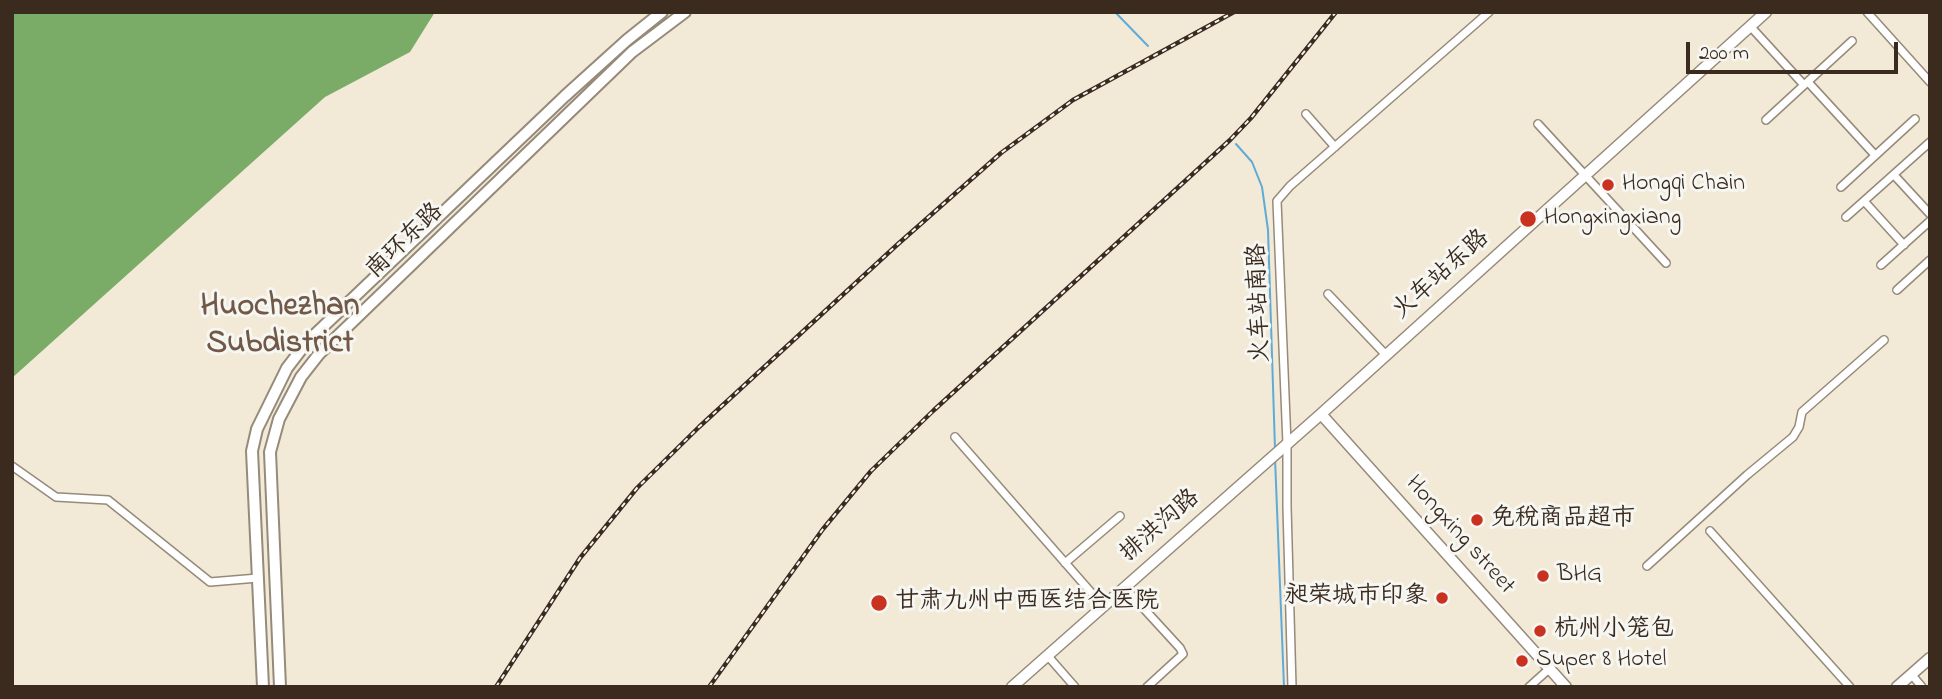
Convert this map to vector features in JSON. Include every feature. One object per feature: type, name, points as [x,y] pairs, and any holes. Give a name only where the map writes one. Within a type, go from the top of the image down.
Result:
[{"type":"highway","name":"南环东路","points":[[263,687],[253,450],[260,421],[287,368],[307,342],[565,96],[662,12]]},
{"type":"highway","name":"南环东路","points":[[280,687],[270,452],[279,419],[301,377],[319,354],[632,52],[685,12]]},
{"type":"main road","name":"火车站东路","points":[[1270,458],[1766,12]]},
{"type":"main road","name":"Hongxing street","points":[[1321,414],[1566,687]]},
{"type":"main road","name":"排洪沟路","points":[[1012,687],[1270,458]]},
{"type":"main road","points":[[1897,687],[1930,658]]},
{"type":"street","name":"火车站南路","points":[[1292,687],[1276,208],[1281,195],[1489,12]]},
{"type":"street","points":[[1867,12],[1930,82]]},
{"type":"street","points":[[1750,26],[1875,155]]},
{"type":"street","points":[[1766,120],[1852,41]]},
{"type":"street","points":[[1306,114],[1335,147]]},
{"type":"street","points":[[1841,187],[1915,118]]},
{"type":"street","points":[[1538,124],[1667,263]]},
{"type":"street","points":[[1846,218],[1930,142]]},
{"type":"street","points":[[1922,149],[1930,157]]},
{"type":"street","points":[[1894,174],[1930,215]]},
{"type":"street","points":[[1864,201],[1903,245]]},
{"type":"street","points":[[1881,265],[1930,221]]},
{"type":"street","points":[[1897,290],[1930,260]]},
{"type":"street","points":[[1328,294],[1387,355]]},
{"type":"street","points":[[1647,566],[1746,475],[1793,437],[1799,427],[1802,412],[1884,340]]},
{"type":"street","points":[[955,437],[1103,606]]},
{"type":"street","points":[[12,466],[56,497],[108,500],[210,582],[258,578]]},
{"type":"street","points":[[1065,563],[1120,516]]},
{"type":"street","points":[[1710,531],[1850,687]]},
{"type":"street","points":[[1125,587],[1180,648],[1182,654],[1147,687]]},
{"type":"street","points":[[1048,655],[1075,687]]},
{"type":"street","points":[[1529,687],[1549,668]]},
{"type":"street","points":[[1911,674],[1922,687]]},
{"type":"green space","points":[[12,12],[435,12],[410,52],[325,97],[12,378]]},
{"type":"waterway","points":[[1115,12],[1148,46]]},
{"type":"waterway","points":[[1236,144],[1252,162],[1262,187],[1268,230],[1275,449]]},
{"type":"waterway","points":[[1275,458],[1284,687]]},
{"type":"railway","points":[[496,687],[580,558],[637,488],[699,427],[898,244],[1001,153],[1073,100],[1234,12]]},
{"type":"railway","points":[[709,687],[823,529],[871,471],[934,410],[1230,140],[1251,118],[1336,12]]},
{"type":"place","name":"Hongqi Chain","points":[[1608,185]]},
{"type":"place","name":"Hongxingxiang","points":[[1528,219]]},
{"type":"place","name":"免税商品超市","points":[[1477,520]]},
{"type":"place","name":"BHG","points":[[1543,576]]},
{"type":"place","name":"昶荣城市印象","points":[[1442,598]]},
{"type":"place","name":"甘肃九州中西医结合医院","points":[[879,603]]},
{"type":"place","name":"杭州小笼包","points":[[1540,631]]},
{"type":"place","name":"Super 8 Hotel","points":[[1522,661]]},
{"type":"district","name":"Huochezhan Subdistrict","points":[[280,328]]}]
